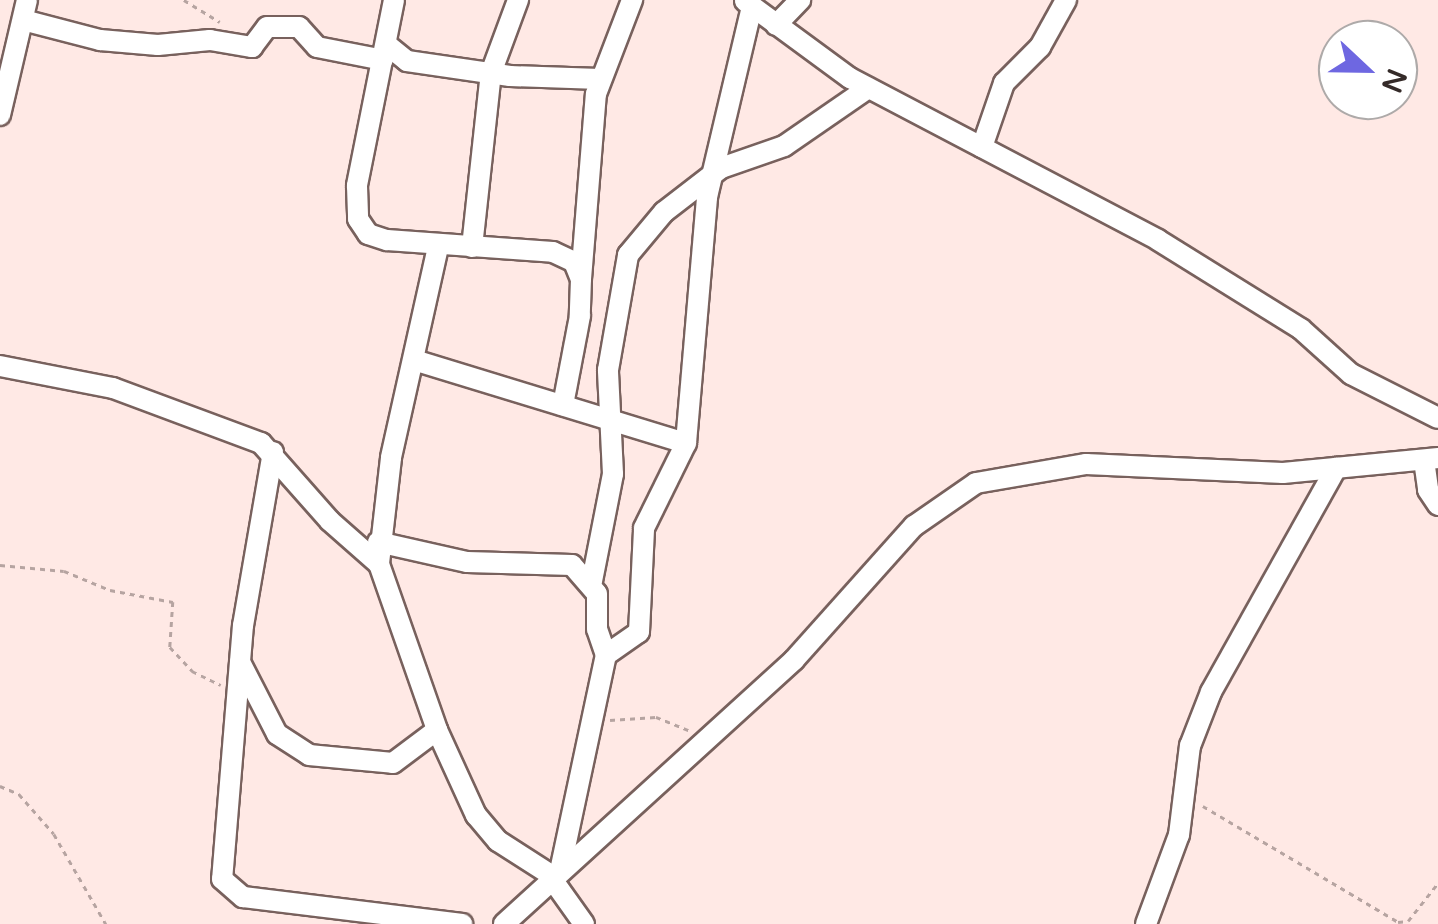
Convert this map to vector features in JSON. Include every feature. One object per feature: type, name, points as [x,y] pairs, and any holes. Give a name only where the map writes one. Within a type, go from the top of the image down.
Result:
[{"type":"street","points":[[394,0],[357,186],[358,219],[376,237],[438,247],[472,246],[566,256],[582,279]]},
{"type":"street","points":[[472,246],[491,73],[518,0]]},
{"type":"street","points":[[563,405],[582,279],[600,78],[632,0]]},
{"type":"street","points":[[776,25],[800,0]]},
{"type":"street","points":[[982,147],[1004,83],[1040,47],[1066,0]]},
{"type":"street","points":[[606,655],[639,632],[644,528],[686,443],[707,197],[716,172],[748,3],[868,88],[1158,240],[1302,329],[1351,374],[1438,418]]},
{"type":"street","points":[[0,115],[4,82],[25,10],[100,40],[158,44],[210,40],[252,47],[267,27],[299,27],[317,47],[384,52],[400,59],[491,73],[600,78]]},
{"type":"street","points":[[556,875],[594,722],[606,655],[592,581],[613,474],[608,370],[628,255],[664,212],[716,172],[784,146],[868,88]]},
{"type":"street","points":[[438,247],[378,542],[380,564],[437,730],[484,826],[556,875],[584,924]]},
{"type":"street","points":[[414,360],[686,443]]},
{"type":"street","points":[[0,366],[113,388],[274,452],[330,521],[380,564]]},
{"type":"street","points":[[274,452],[239,660],[218,864],[229,889],[260,899],[462,924]]},
{"type":"street","points":[[504,924],[704,737],[794,660],[914,526],[976,483],[1086,464],[1282,473],[1431,459],[1428,490],[1438,505]]},
{"type":"street","points":[[1146,924],[1176,846],[1190,746],[1229,652],[1336,468]]},
{"type":"street","points":[[378,542],[467,562],[572,566],[592,581]]},
{"type":"street","points":[[239,660],[277,734],[308,755],[392,763],[437,730]]},
{"type":"path","points":[[184,0],[200,15],[228,24]]},
{"type":"path","points":[[0,565],[36,566],[173,602],[170,647],[176,657],[236,692]]},
{"type":"path","points":[[594,722],[656,717],[704,737]]},
{"type":"path","points":[[0,786],[19,794],[54,834],[106,924]]},
{"type":"path","points":[[1185,786],[1217,818],[1404,924],[1438,882]]}]
